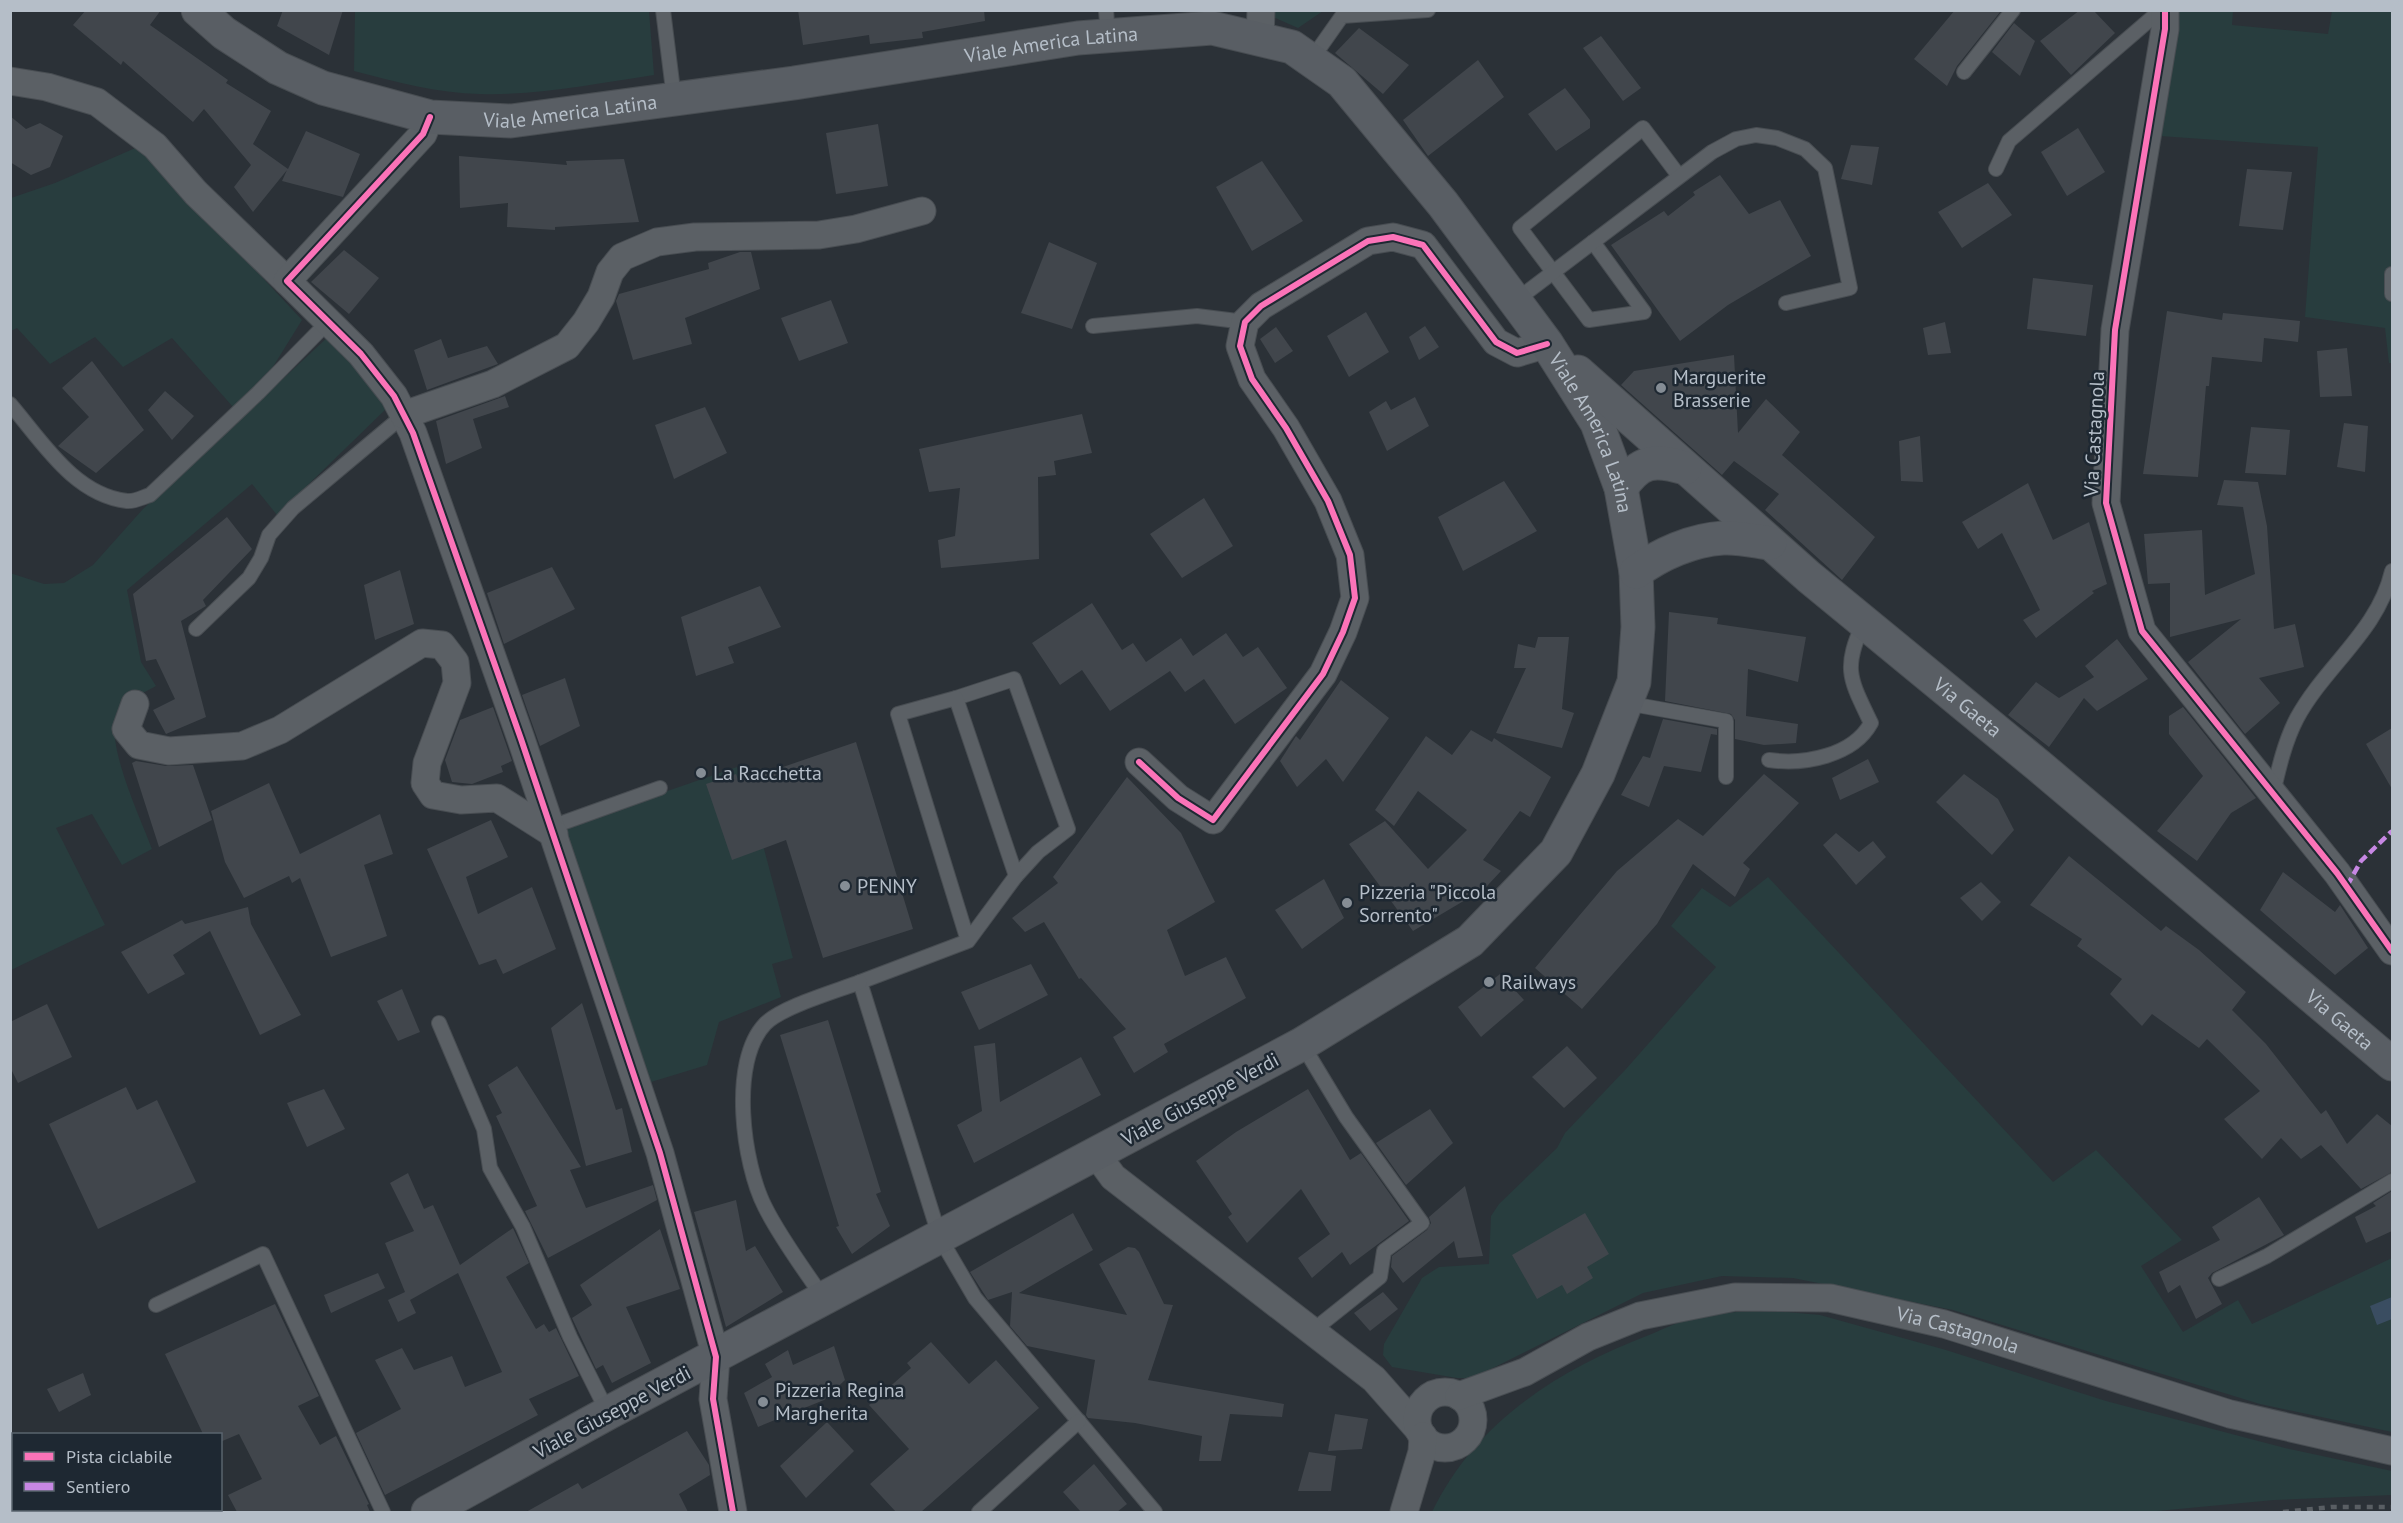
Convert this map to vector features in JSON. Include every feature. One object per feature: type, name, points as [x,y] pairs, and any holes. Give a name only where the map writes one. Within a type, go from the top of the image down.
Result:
[{"type":"main road","name":"Viale America Latina","points":[[198,10],[224,33],[278,68],[323,88],[430,117],[511,120],[674,98],[1107,23],[1212,28],[1261,25],[1342,82],[1443,204],[1547,344],[1597,423],[1621,489],[1636,572]]},
{"type":"main road","name":"Via Gaeta","points":[[1547,344],[1770,543],[2392,1064]]},
{"type":"main road","points":[[1621,489],[1629,477],[1648,464],[1661,461],[1685,468]]},
{"type":"main road","points":[[1636,572],[1656,557],[1724,537],[1770,543]]},
{"type":"main road","name":"Viale Giuseppe Verdi","points":[[428,1512],[608,1413],[1302,1044],[1470,941],[1556,852],[1598,774],[1634,682],[1638,627],[1636,572]]},
{"type":"street","name":"Via Castagnola","points":[[2163,10],[2165,29],[2115,330],[2106,503],[2142,631],[2337,873],[2392,951]]},
{"type":"street","points":[[10,81],[47,87],[97,102],[155,146],[196,193],[361,354],[394,396],[404,415],[421,455],[552,831],[660,1153],[716,1357],[713,1399],[733,1512]]},
{"type":"street","points":[[287,281],[423,134],[430,117]]},
{"type":"street","points":[[404,415],[493,384],[567,346],[586,322],[601,297],[610,272],[622,256],[657,242],[694,237],[819,235],[856,229],[922,211]]},
{"type":"street","points":[[1139,762],[1178,798],[1214,820],[1323,674],[1343,632],[1355,598],[1350,555],[1328,501],[1286,428],[1252,379],[1240,346],[1245,322],[1261,306],[1368,241],[1393,237],[1423,245],[1496,342],[1517,353],[1547,344]]},
{"type":"street","points":[[135,704],[126,729],[139,745],[169,751],[243,746],[280,730],[422,643],[442,645],[455,663],[457,683],[427,763],[425,783],[433,795],[461,800],[497,798],[552,831]]},
{"type":"street","points":[[1097,1155],[1113,1177],[1311,1332],[1374,1378],[1421,1433],[1436,1446],[1455,1446]]},
{"type":"street","name":"Via Castagnola","points":[[1525,1372],[1588,1337],[1640,1316],[1735,1297],[1830,1298],[1944,1324],[2230,1414],[2392,1451]]},
{"type":"street","points":[[1405,1510],[1422,1452],[1417,1416],[1420,1407],[1433,1394],[1450,1394],[1525,1372]]},
{"type":"street","points":[[1405,1510],[1431,1468],[1463,1441],[1472,1426],[1525,1372]]},
{"type":"street","points":[[1374,1378],[1418,1390],[1450,1394],[1470,1409],[1472,1426]]},
{"type":"lane","points":[[663,10],[674,98]]},
{"type":"lane","points":[[1311,60],[1342,16],[1428,10]]},
{"type":"lane","points":[[1964,72],[2013,10]]},
{"type":"lane","points":[[1996,169],[2009,141],[2163,10]]},
{"type":"lane","points":[[1593,242],[1644,312],[1589,320],[1520,228],[1643,128],[1679,177]]},
{"type":"lane","points":[[1515,301],[1712,152],[1736,139],[1756,135],[1777,138],[1805,149],[1826,168],[1850,288],[1786,303]]},
{"type":"lane","points":[[2392,274],[2392,294]]},
{"type":"lane","points":[[1093,326],[1197,316],[1245,322]]},
{"type":"lane","points":[[10,404],[73,477],[103,493],[129,502],[150,495],[328,322]]},
{"type":"lane","points":[[196,629],[249,578],[261,558],[269,535],[293,508],[404,415]]},
{"type":"lane","points":[[2273,792],[2284,749],[2298,717],[2337,661],[2375,617],[2392,571]]},
{"type":"lane","points":[[1769,760],[1783,762],[1818,758],[1851,746],[1865,734],[1871,723],[1856,692],[1849,667],[1851,649],[1864,622]]},
{"type":"lane","points":[[824,1299],[765,1207],[750,1167],[743,1095],[746,1065],[755,1036],[766,1023],[779,1014],[968,941],[1016,876],[1038,852],[1068,829],[1014,679],[898,714],[968,941]]},
{"type":"lane","points":[[956,698],[1016,876]]},
{"type":"lane","points":[[1626,703],[1726,721],[1726,777]]},
{"type":"lane","points":[[552,831],[660,788]]},
{"type":"lane","points":[[860,982],[940,1238],[975,1298],[1155,1512]]},
{"type":"lane","points":[[439,1023],[484,1130],[490,1168],[523,1227],[570,1337],[608,1413]]},
{"type":"lane","points":[[1302,1044],[1346,1117],[1422,1223],[1384,1251],[1380,1277],[1311,1332]]},
{"type":"lane","points":[[2219,1278],[2267,1256],[2392,1181]]},
{"type":"lane","points":[[156,1305],[263,1254],[383,1512]]},
{"type":"lane","points":[[979,1512],[1079,1421]]},
{"type":"green space","points":[[355,11],[649,11],[654,75],[523,93],[448,92],[416,86],[354,71]]},
{"type":"green space","points":[[1274,11],[1323,11],[1298,28],[1273,17]]},
{"type":"green space","points":[[2179,11],[2233,11],[2232,25],[2328,34],[2332,11],[2392,11],[2392,363],[2389,363],[2385,328],[2305,317],[2318,147],[2160,136]]},
{"type":"green space","points":[[140,146],[302,320],[266,378],[233,407],[172,338],[123,367],[95,337],[50,364],[17,328],[11,331],[11,198],[55,183]]},
{"type":"green space","points":[[329,336],[388,407],[277,515],[252,484],[127,590],[141,662],[156,686],[120,707],[115,719],[115,736],[124,777],[152,849],[122,865],[92,814],[56,828],[105,925],[11,970],[10,573],[44,584],[64,583],[93,565],[143,509]]},
{"type":"green space","points":[[737,767],[764,849],[793,958],[772,964],[781,997],[719,1022],[707,1065],[651,1082],[563,827]]},
{"type":"green space","points":[[1768,877],[2053,1182],[2096,1150],[2182,1240],[2141,1266],[2183,1332],[2238,1300],[2252,1324],[2392,1258],[2392,1432],[2260,1404],[1953,1310],[1793,1278],[1722,1276],[1643,1293],[1473,1378],[1457,1378],[1392,1367],[1383,1355],[1384,1344],[1422,1278],[1439,1267],[1489,1264],[1491,1216],[1499,1204],[1557,1148],[1565,1133],[1626,1069],[1716,967],[1671,926],[1702,888],[1730,907]]},
{"type":"green space","points":[[1765,1310],[1820,1315],[1946,1350],[2106,1401],[2285,1448],[2392,1471],[2392,1495],[2274,1500],[2147,1512],[1432,1512],[1450,1480],[1496,1425],[1552,1382],[1615,1349],[1684,1320],[1713,1314]]},
{"type":"water","points":[[2392,1297],[2392,1319],[2377,1325],[2370,1306]]},
{"type":"building","points":[[86,10],[161,10],[150,25],[228,80],[226,83],[271,111],[253,144],[288,169],[306,131],[360,154],[343,197],[282,181],[287,170],[253,212],[234,187],[251,165],[204,109],[193,122],[123,61],[121,65],[73,25]]},
{"type":"building","points":[[283,10],[343,10],[329,55],[277,26]]},
{"type":"building","points":[[798,10],[984,10],[985,21],[922,32],[923,38],[870,44],[869,35],[803,45]]},
{"type":"building","points":[[1955,10],[2000,12],[1957,66],[1947,86],[1914,59]]},
{"type":"building","points":[[2080,10],[2093,10],[2115,33],[2071,75],[2040,41]]},
{"type":"building","points":[[2014,23],[2035,41],[2020,76],[1992,52]]},
{"type":"building","points":[[1359,28],[1409,65],[1383,94],[1335,53]]},
{"type":"building","points":[[1601,36],[1641,88],[1623,101],[1583,48]]},
{"type":"building","points":[[1478,60],[1504,97],[1428,156],[1403,120]]},
{"type":"building","points":[[1565,88],[1590,120],[1590,128],[1556,151],[1528,114]]},
{"type":"building","points":[[10,116],[26,129],[40,123],[63,136],[50,167],[31,175],[10,162]]},
{"type":"building","points":[[878,124],[888,186],[836,194],[826,133]]},
{"type":"building","points":[[2078,128],[2105,172],[2067,196],[2041,152]]},
{"type":"building","points":[[1851,145],[1879,147],[1872,185],[1841,179]]},
{"type":"building","points":[[459,156],[567,165],[566,161],[624,159],[639,222],[555,227],[555,230],[507,227],[508,203],[460,208]]},
{"type":"building","points":[[1262,161],[1303,221],[1252,251],[1216,187]]},
{"type":"building","points":[[2247,169],[2292,172],[2283,230],[2239,226]]},
{"type":"building","points":[[1720,175],[1749,214],[1780,200],[1811,256],[1728,305],[1680,341],[1611,245],[1664,211],[1668,216],[1695,195],[1693,192]]},
{"type":"building","points":[[1988,183],[2012,215],[1962,248],[1938,212]]},
{"type":"building","points":[[1049,242],[1097,263],[1072,329],[1021,313]]},
{"type":"building","points":[[344,250],[379,278],[349,314],[311,282]]},
{"type":"building","points":[[740,252],[751,252],[760,289],[685,318],[692,344],[633,360],[616,301],[619,294],[709,269],[708,263]]},
{"type":"building","points":[[2033,278],[2093,285],[2086,336],[2027,329]]},
{"type":"building","points":[[831,300],[848,343],[799,361],[781,318]]},
{"type":"building","points":[[2167,311],[2222,320],[2223,313],[2300,321],[2298,342],[2264,338],[2262,362],[2212,357],[2209,386],[2206,386],[2198,477],[2143,474]]},
{"type":"building","points":[[1366,312],[1389,352],[1349,377],[1327,336]]},
{"type":"building","points":[[1945,322],[1951,353],[1928,355],[1923,328]]},
{"type":"building","points":[[1425,326],[1439,347],[1419,360],[1409,337]]},
{"type":"building","points":[[1276,327],[1293,351],[1275,363],[1260,339]]},
{"type":"building","points":[[441,339],[448,358],[487,346],[498,364],[427,390],[414,350]]},
{"type":"building","points":[[2347,348],[2352,396],[2320,397],[2317,351]]},
{"type":"building","points":[[1734,355],[1738,433],[1766,399],[1800,432],[1782,455],[1875,537],[1842,580],[1765,510],[1779,494],[1734,461],[1722,475],[1621,385],[1634,371]]},
{"type":"building","points":[[92,361],[144,430],[96,473],[58,446],[89,417],[62,388]]},
{"type":"building","points":[[165,391],[194,416],[172,440],[148,410]]},
{"type":"building","points":[[505,396],[509,407],[473,419],[482,448],[446,464],[436,421]]},
{"type":"building","points":[[1415,397],[1429,426],[1387,451],[1369,412],[1386,401],[1391,410]]},
{"type":"building","points":[[705,407],[727,453],[674,479],[655,425]]},
{"type":"building","points":[[1082,414],[1092,453],[1054,461],[1056,475],[1038,477],[1039,559],[941,568],[938,540],[955,536],[960,488],[929,492],[919,449]]},
{"type":"building","points":[[2344,423],[2368,426],[2365,472],[2337,467]]},
{"type":"building","points":[[2251,427],[2290,430],[2286,475],[2245,473]]},
{"type":"building","points":[[1920,436],[1923,482],[1901,481],[1899,441]]},
{"type":"building","points":[[2224,480],[2258,482],[2267,526],[2274,629],[2295,624],[2304,667],[2259,678],[2280,703],[2245,734],[2188,662],[2241,619],[2170,637],[2170,583],[2148,584],[2144,534],[2202,530],[2205,595],[2255,574],[2243,507],[2217,505]]},
{"type":"building","points":[[1504,481],[1537,531],[1463,571],[1438,517]]},
{"type":"building","points":[[2028,483],[2053,540],[2089,522],[2107,584],[2092,591],[2094,593],[2036,638],[2023,620],[2040,610],[2002,533],[1978,549],[1962,522]]},
{"type":"building","points":[[1204,498],[1233,546],[1182,578],[1150,534]]},
{"type":"building","points":[[227,517],[252,549],[203,600],[206,606],[181,621],[206,717],[166,734],[153,710],[175,699],[156,659],[146,661],[133,594]]},
{"type":"building","points":[[552,567],[575,609],[504,644],[487,593]]},
{"type":"building","points":[[400,570],[414,624],[375,640],[364,585]]},
{"type":"building","points":[[760,586],[781,627],[728,647],[734,663],[696,676],[681,617]]},
{"type":"building","points":[[1092,603],[1122,650],[1133,643],[1146,662],[1181,638],[1193,656],[1226,633],[1243,657],[1258,647],[1287,688],[1235,724],[1204,679],[1185,692],[1170,671],[1110,711],[1082,670],[1060,685],[1032,643]]},
{"type":"building","points":[[1669,612],[1718,618],[1717,624],[1806,637],[1798,682],[1748,669],[1746,716],[1798,724],[1796,743],[1764,745],[1735,739],[1735,720],[1731,714],[1665,701]]},
{"type":"building","points":[[1538,637],[1569,637],[1562,709],[1574,713],[1562,748],[1496,733],[1526,668],[1514,668],[1518,644],[1535,648]]},
{"type":"building","points":[[2117,639],[2148,679],[2097,711],[2084,698],[2049,747],[2008,715],[2036,682],[2059,698],[2094,677],[2085,666]]},
{"type":"building","points":[[565,678],[580,726],[540,746],[522,695]]},
{"type":"building","points":[[1341,680],[1389,718],[1343,782],[1326,759],[1297,787],[1280,761],[1296,736],[1300,740]]},
{"type":"building","points":[[493,707],[512,761],[501,766],[503,772],[472,784],[452,782],[445,760],[460,720]]},
{"type":"building","points":[[2183,707],[2256,798],[2231,813],[2197,861],[2157,831],[2203,776],[2169,734],[2169,716]]},
{"type":"building","points":[[1663,719],[1717,729],[1717,735],[1711,734],[1701,772],[1664,766],[1649,807],[1621,795],[1643,756],[1650,758]]},
{"type":"building","points":[[2392,728],[2392,789],[2366,744]]},
{"type":"building","points":[[1471,730],[1492,742],[1494,738],[1551,777],[1530,817],[1520,811],[1483,860],[1501,871],[1475,899],[1472,896],[1413,931],[1349,844],[1385,821],[1428,869],[1467,830],[1418,791],[1394,826],[1375,810],[1426,736],[1452,755]]},
{"type":"building","points":[[856,742],[913,929],[823,958],[786,840],[732,860],[706,784],[736,774],[739,782]]},
{"type":"building","points":[[1868,759],[1879,782],[1840,800],[1832,778]]},
{"type":"building","points":[[136,761],[166,766],[193,765],[212,820],[159,847],[132,763]]},
{"type":"building","points":[[1764,774],[1799,803],[1743,863],[1750,869],[1735,897],[1693,864],[1657,924],[1582,1009],[1535,968],[1617,871],[1678,819],[1703,836]]},
{"type":"building","points":[[1964,774],[1998,799],[2014,830],[1992,855],[1936,802]]},
{"type":"building","points":[[1127,777],[1181,833],[1215,902],[1167,930],[1185,976],[1226,957],[1246,998],[1164,1044],[1168,1052],[1134,1073],[1113,1037],[1126,1029],[1081,978],[1079,979],[1044,922],[1025,932],[1012,918],[1058,883],[1053,877]]},
{"type":"building","points":[[269,783],[300,854],[380,814],[393,854],[364,865],[387,936],[331,957],[300,878],[292,883],[289,876],[244,898],[225,862],[211,811]]},
{"type":"building","points":[[491,820],[508,857],[466,877],[478,914],[532,887],[556,949],[503,974],[496,959],[479,965],[427,849]]},
{"type":"building","points":[[1836,833],[1859,852],[1873,841],[1886,857],[1856,885],[1823,845]]},
{"type":"building","points":[[2069,856],[2161,931],[2166,926],[2199,950],[2246,992],[2232,1010],[2266,1044],[2321,1114],[2326,1110],[2347,1144],[2377,1114],[2392,1126],[2392,1172],[2361,1189],[2321,1145],[2301,1159],[2281,1138],[2262,1159],[2224,1119],[2260,1091],[2207,1039],[2199,1048],[2152,1014],[2142,1026],[2110,994],[2122,979],[2077,946],[2082,939],[2030,905]]},
{"type":"building","points":[[2283,872],[2335,912],[2340,905],[2368,948],[2335,975],[2260,910]]},
{"type":"building","points":[[1324,879],[1344,918],[1302,949],[1275,910]]},
{"type":"building","points":[[1981,882],[2001,902],[1982,921],[1960,898]]},
{"type":"building","points":[[248,907],[251,924],[301,1015],[260,1035],[210,931],[173,955],[185,974],[148,994],[121,952],[182,920],[185,924]]},
{"type":"building","points":[[1031,964],[1048,995],[979,1030],[961,992]]},
{"type":"building","points":[[1500,974],[1524,1000],[1481,1037],[1458,1007]]},
{"type":"building","points":[[402,989],[420,1032],[398,1041],[377,1001]]},
{"type":"building","points":[[582,1003],[616,1110],[622,1108],[632,1152],[586,1166],[551,1028]]},
{"type":"building","points":[[47,1004],[72,1057],[18,1083],[10,1067],[10,1022]]},
{"type":"building","points":[[828,1020],[881,1192],[876,1194],[890,1226],[852,1254],[836,1227],[839,1226],[780,1035]]},
{"type":"building","points":[[995,1043],[1000,1102],[1081,1057],[1101,1095],[974,1163],[957,1125],[982,1111],[974,1046]]},
{"type":"building","points":[[1567,1046],[1597,1078],[1564,1108],[1532,1077]]},
{"type":"building","points":[[517,1066],[581,1167],[570,1170],[586,1208],[653,1185],[657,1200],[548,1258],[525,1211],[537,1206],[496,1116],[502,1113],[488,1085]]},
{"type":"building","points":[[126,1087],[137,1110],[157,1100],[196,1182],[98,1229],[49,1124]]},
{"type":"building","points":[[324,1089],[345,1129],[307,1147],[287,1103]]},
{"type":"building","points":[[1308,1089],[1350,1160],[1361,1153],[1409,1221],[1350,1265],[1342,1252],[1312,1278],[1298,1258],[1330,1234],[1301,1189],[1247,1243],[1228,1217],[1232,1214],[1196,1161],[1236,1132]]},
{"type":"building","points":[[1430,1109],[1453,1143],[1406,1185],[1376,1143]]},
{"type":"building","points":[[408,1173],[424,1209],[433,1205],[460,1265],[513,1228],[529,1263],[506,1277],[536,1329],[544,1324],[549,1332],[556,1328],[579,1376],[529,1399],[538,1415],[385,1495],[356,1433],[401,1409],[375,1360],[402,1348],[414,1370],[452,1356],[465,1387],[502,1372],[458,1273],[410,1300],[416,1313],[398,1322],[388,1300],[405,1292],[385,1243],[414,1231],[390,1183]]},
{"type":"building","points":[[1465,1186],[1483,1256],[1458,1258],[1454,1241],[1403,1283],[1391,1267],[1392,1256],[1427,1230],[1431,1223],[1429,1217]]},
{"type":"building","points":[[2392,1191],[2392,1231],[2366,1243],[2355,1217],[2376,1206],[2373,1203]]},
{"type":"building","points":[[2259,1197],[2284,1235],[2212,1273],[2208,1278],[2222,1304],[2196,1319],[2180,1285],[2168,1293],[2159,1272],[2220,1240],[2212,1227]]},
{"type":"building","points":[[736,1200],[746,1251],[755,1246],[783,1292],[726,1327],[694,1212]]},
{"type":"building","points":[[1073,1213],[1093,1250],[1019,1293],[1127,1315],[1099,1264],[1128,1247],[1135,1248],[1164,1304],[1173,1305],[1148,1380],[1284,1404],[1282,1417],[1230,1414],[1221,1461],[1199,1461],[1202,1436],[1135,1423],[1088,1418],[1086,1415],[1095,1360],[1027,1346],[1010,1326],[1012,1292],[988,1300],[970,1272]]},
{"type":"building","points":[[1585,1213],[1609,1254],[1587,1267],[1593,1278],[1567,1294],[1562,1285],[1537,1299],[1512,1255]]},
{"type":"building","points":[[660,1229],[680,1289],[626,1307],[651,1363],[612,1383],[603,1365],[596,1369],[572,1318],[592,1305],[580,1285]]},
{"type":"building","points":[[378,1273],[385,1288],[331,1313],[324,1295]]},
{"type":"building","points":[[1383,1292],[1398,1309],[1370,1331],[1354,1313]]},
{"type":"building","points":[[275,1304],[319,1396],[298,1406],[320,1445],[336,1436],[369,1504],[367,1505],[370,1512],[237,1512],[228,1495],[262,1479],[239,1434],[222,1441],[222,1433],[203,1433],[165,1354]]},
{"type":"building","points":[[931,1342],[969,1384],[996,1360],[1039,1408],[921,1512],[896,1512],[870,1484],[909,1449],[869,1405],[911,1368],[907,1363]]},
{"type":"building","points":[[834,1346],[845,1380],[824,1400],[758,1427],[744,1393],[772,1377],[765,1364],[788,1350],[793,1365]]},
{"type":"building","points":[[83,1373],[91,1395],[59,1412],[47,1389]]},
{"type":"building","points":[[1335,1414],[1368,1419],[1362,1449],[1328,1451]]},
{"type":"building","points":[[827,1422],[854,1451],[806,1498],[780,1466]]},
{"type":"building","points":[[687,1431],[709,1465],[710,1475],[679,1494],[688,1512],[526,1512],[578,1483],[582,1489]]},
{"type":"building","points":[[1309,1452],[1336,1456],[1331,1491],[1298,1491]]},
{"type":"building","points":[[1094,1464],[1127,1504],[1117,1512],[1081,1512],[1063,1492]]},
{"type":"railway","points":[[2283,1512],[2331,1507],[2392,1507]]},
{"type":"marked path","points":[[2347,886],[2361,861],[2392,831]]},
{"type":"cycle path","points":[[2165,10],[2165,29],[2115,330],[2106,503],[2142,631],[2337,873],[2392,951]]},
{"type":"cycle path","points":[[430,117],[423,134],[287,281],[361,354],[394,396],[413,433],[521,739],[660,1153],[716,1357],[713,1399],[733,1512]]},
{"type":"cycle path","points":[[1139,762],[1178,798],[1213,820],[1323,674],[1343,632],[1355,598],[1350,555],[1328,501],[1286,428],[1252,379],[1240,346],[1245,322],[1261,306],[1368,241],[1393,237],[1423,245],[1496,342],[1517,353],[1547,344]]},
{"type":"place","name":"Marguerite Brasserie","points":[[1661,388]]},
{"type":"place","name":"La Racchetta","points":[[701,773]]},
{"type":"place","name":"PENNY","points":[[845,886]]},
{"type":"place","name":"Pizzeria \"Piccola Sorrento\"","points":[[1347,903]]},
{"type":"place","name":"Railways","points":[[1489,982]]},
{"type":"place","name":"Pizzeria Regina Margherita","points":[[763,1402]]}]
